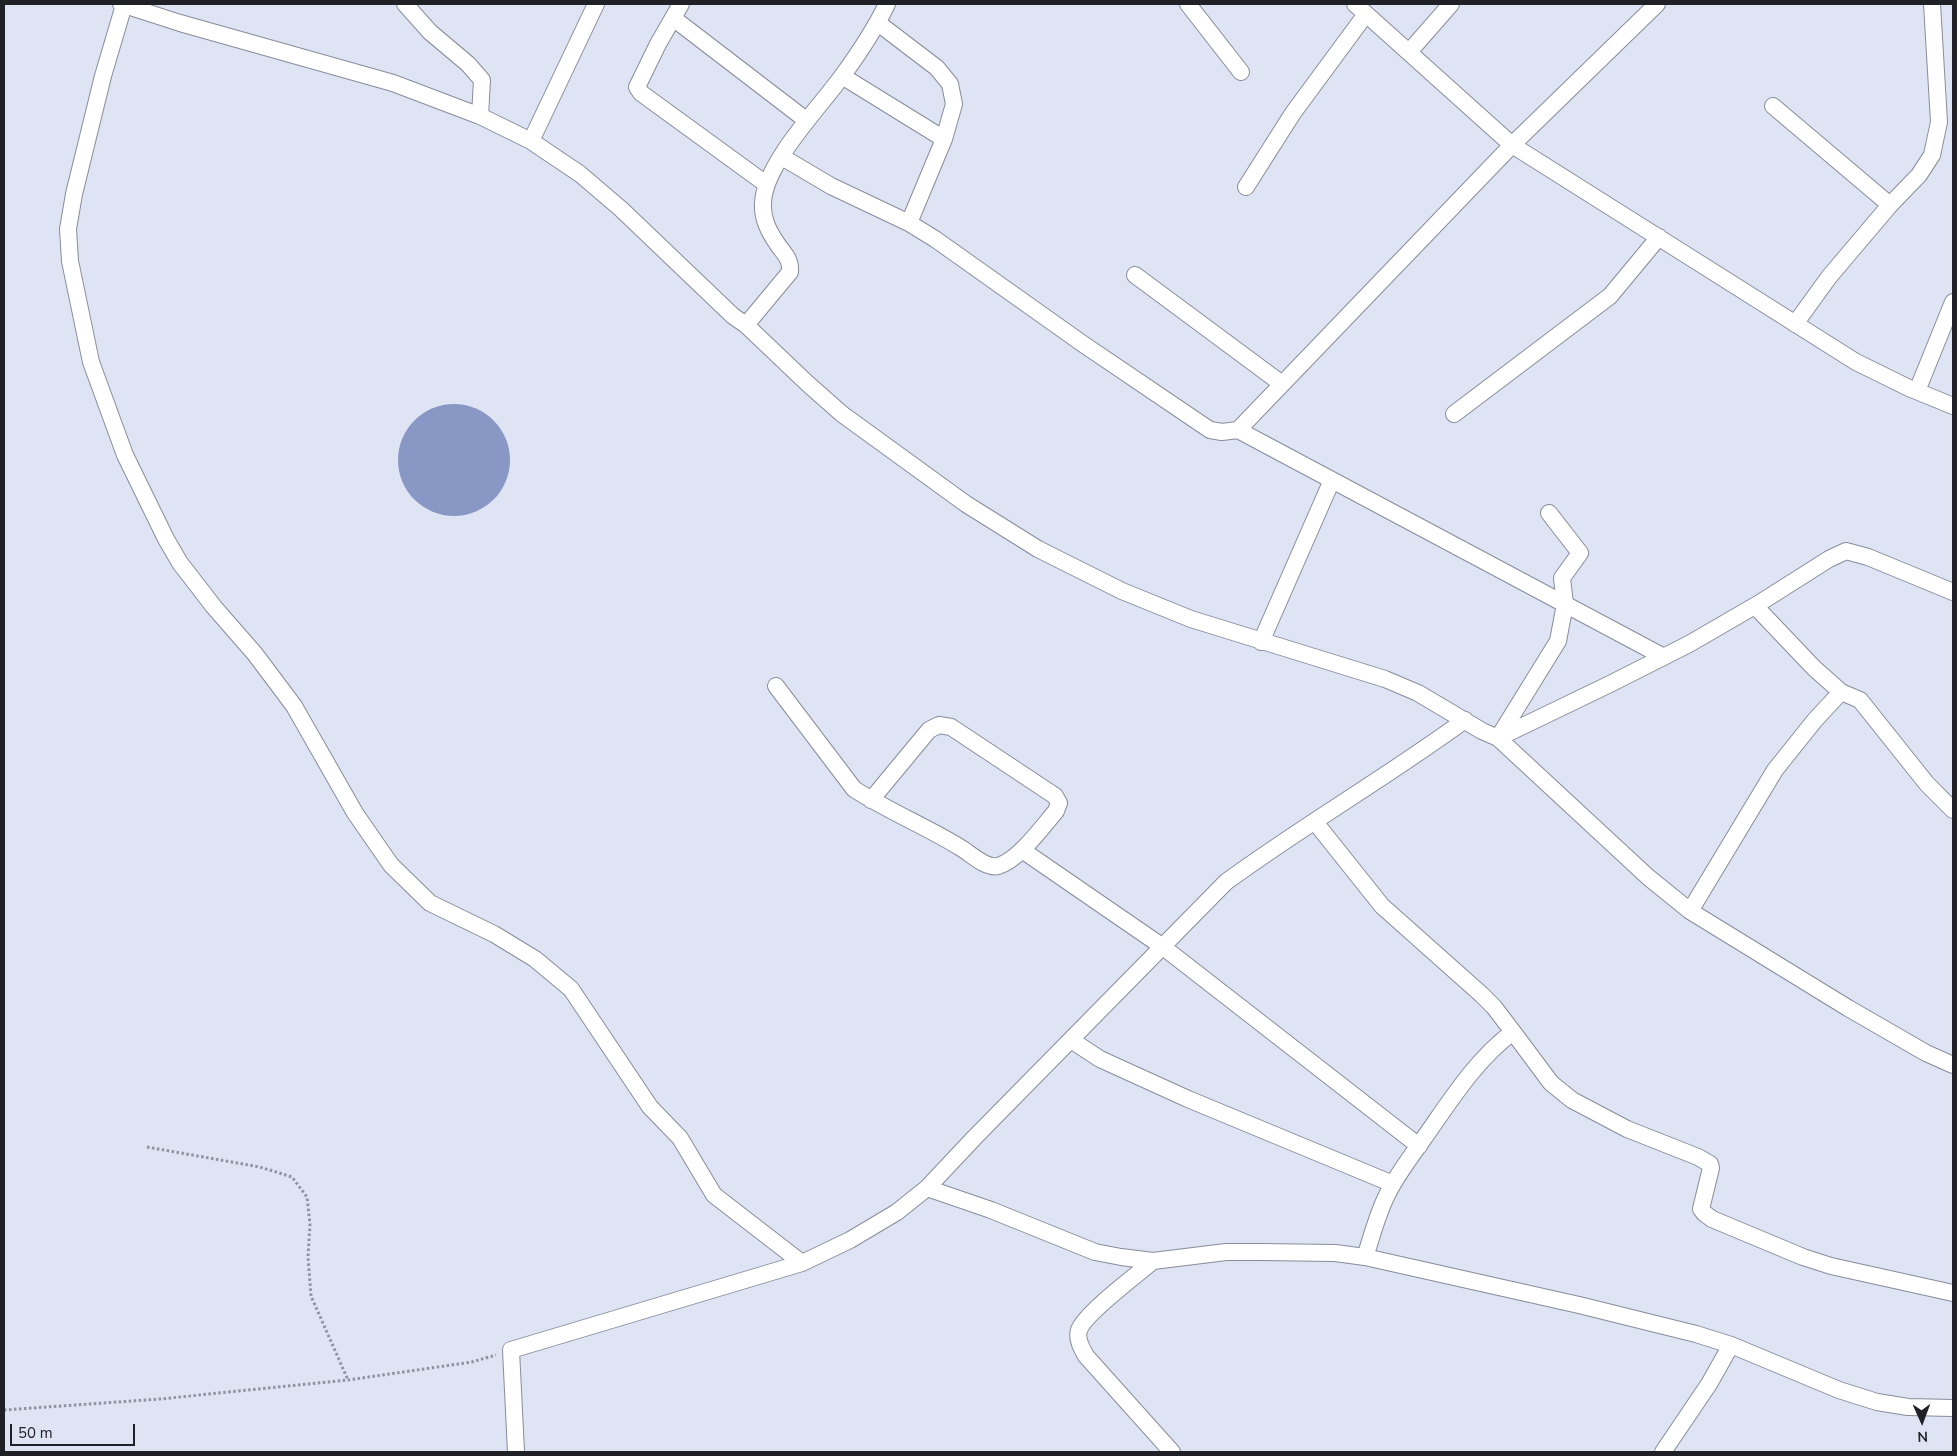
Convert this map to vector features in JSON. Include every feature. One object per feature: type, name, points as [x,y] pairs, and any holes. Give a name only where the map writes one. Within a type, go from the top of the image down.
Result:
[{"type":"street","points":[[802,1263],[714,1196],[680,1138],[650,1107],[571,988],[535,960],[510,944],[430,902],[391,865],[355,812],[294,706],[255,654],[214,608],[180,563],[166,539],[124,455],[91,362],[70,261],[68,229],[74,194],[122,4],[180,23],[394,83],[480,116],[531,141],[580,174],[842,414],[966,504],[1038,549],[1122,591],[1191,619],[1385,679],[1418,692],[1498,738],[1648,877],[1690,911],[1848,1008],[1926,1053],[1953,1065]]},
{"type":"street","points":[[405,4],[430,32],[468,64],[482,80],[480,116]]},
{"type":"street","points":[[531,141],[596,4]]},
{"type":"street","points":[[681,4],[638,87],[641,93],[766,184]]},
{"type":"street","points":[[746,325],[790,272],[790,261],[779,247],[763,218],[762,202],[766,184],[806,120],[842,76],[878,23],[887,4]]},
{"type":"street","points":[[1188,4],[1241,72]]},
{"type":"street","points":[[1408,52],[1451,4]]},
{"type":"street","points":[[1238,430],[1512,145],[1657,4]]},
{"type":"street","points":[[1795,324],[1829,277],[1890,205],[1919,175],[1932,155],[1939,122],[1932,4]]},
{"type":"street","points":[[1246,186],[1361,9],[1512,145],[1856,362],[1883,377],[1953,406]]},
{"type":"street","points":[[673,18],[806,120]]},
{"type":"street","points":[[878,23],[937,68],[950,84],[954,104],[944,139],[909,223]]},
{"type":"street","points":[[842,76],[944,139]]},
{"type":"street","points":[[1773,106],[1890,205]]},
{"type":"street","points":[[782,157],[831,186],[909,223],[935,238],[1083,344],[1210,430],[1222,432],[1238,430],[1664,657]]},
{"type":"street","points":[[1454,414],[1610,296],[1659,238]]},
{"type":"street","points":[[1135,275],[1282,384]]},
{"type":"street","points":[[1917,391],[1953,302]]},
{"type":"street","points":[[1261,642],[1332,480]]},
{"type":"street","points":[[1498,738],[1558,642],[1565,604],[1562,578],[1580,553],[1549,513]]},
{"type":"street","points":[[1498,738],[1664,657],[1755,606],[1829,559],[1846,551],[1868,557],[1953,592]]},
{"type":"street","points":[[1755,606],[1814,668],[1841,692],[1860,700],[1927,784],[1953,810]]},
{"type":"street","points":[[776,686],[854,789],[871,800],[959,847],[988,865],[997,867],[1022,850],[1056,811],[1058,803],[1055,796],[951,727],[939,724],[929,730],[871,800]]},
{"type":"street","points":[[1690,911],[1775,770],[1815,720],[1841,692]]},
{"type":"street","points":[[516,1452],[511,1350],[802,1263],[850,1240],[896,1212],[927,1188],[1226,882],[1273,848],[1315,822],[1465,720]]},
{"type":"street","points":[[1315,822],[1382,906],[1482,994],[1551,1083],[1572,1100],[1627,1129],[1698,1157],[1710,1164],[1712,1168],[1701,1209],[1704,1214],[1802,1257],[1831,1266],[1953,1293]]},
{"type":"street","points":[[1022,850],[1163,947],[1419,1146]]},
{"type":"street","points":[[1365,1257],[1379,1212],[1393,1184],[1482,1061],[1513,1032]]},
{"type":"street","points":[[1071,1040],[1100,1059],[1188,1099],[1393,1184]]},
{"type":"street","points":[[927,1188],[990,1210],[1095,1252],[1121,1258],[1153,1261],[1226,1252],[1335,1253],[1365,1257],[1579,1305],[1696,1334],[1731,1346],[1839,1390],[1877,1402],[1908,1407],[1953,1408]]},
{"type":"street","points":[[1153,1261],[1086,1318],[1078,1332],[1079,1342],[1086,1356],[1172,1452]]},
{"type":"street","points":[[1663,1452],[1709,1384],[1731,1346]]},
{"type":"path","points":[[147,1147],[260,1167],[292,1177],[307,1197],[310,1224],[308,1257],[311,1296],[348,1380]]},
{"type":"path","points":[[4,1410],[160,1399],[348,1380],[472,1362],[511,1350]]},
{"type":"water","points":[[454,404],[475,408],[494,420],[506,439],[510,460],[506,481],[494,500],[475,512],[454,516],[433,512],[414,500],[402,481],[398,460],[402,439],[414,420],[433,408]]}]
